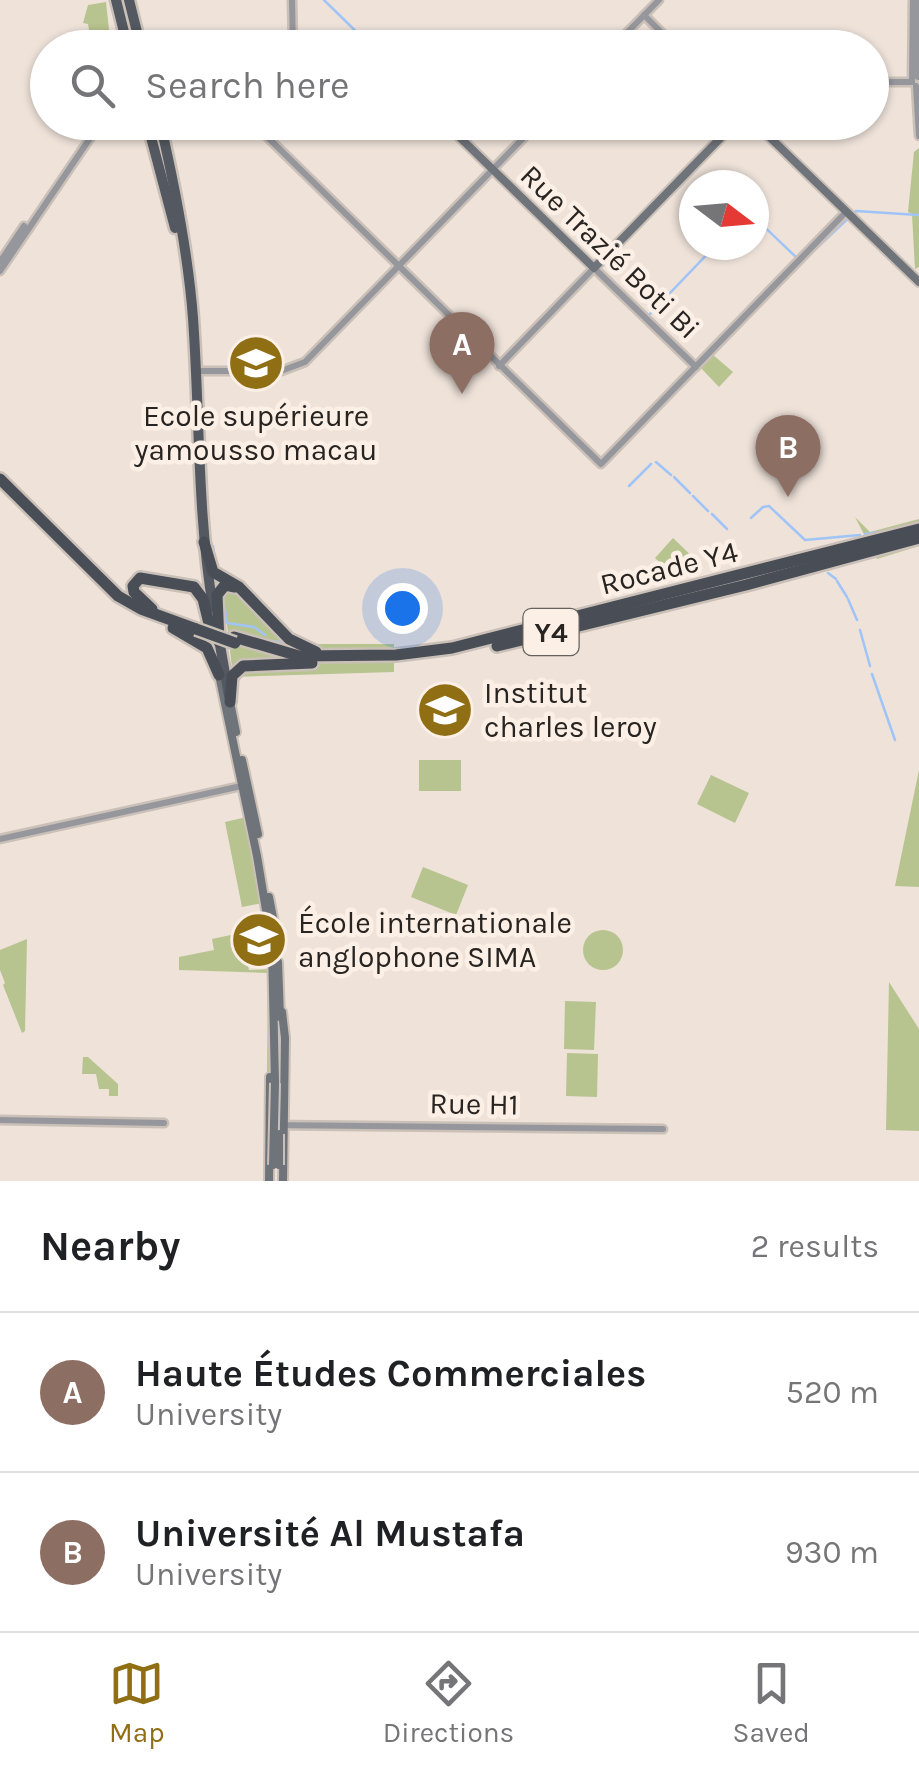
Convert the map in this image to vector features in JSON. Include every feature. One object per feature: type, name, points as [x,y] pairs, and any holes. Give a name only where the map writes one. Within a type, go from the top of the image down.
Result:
[{"type":"highway","name":"Y4","points":[[0,477],[126,602],[196,626]]},
{"type":"highway","name":"Y4","points":[[0,477],[119,590],[196,626]]},
{"type":"highway","name":"Rocade Y4","points":[[876,547],[919,530]]},
{"type":"highway","name":"Rocade Y4","points":[[196,626],[287,660],[396,661],[478,650],[919,538]]},
{"type":"highway","points":[[204,542],[214,572],[239,587],[290,639],[314,652],[340,656]]},
{"type":"highway","name":"Rocade Y4","points":[[237,640],[288,654],[413,654],[476,644],[861,551]]},
{"type":"highway","points":[[152,608],[134,592],[133,586],[140,578],[194,586],[216,643]]},
{"type":"highway","points":[[216,643],[216,595],[225,585],[236,588],[271,626],[265,640],[237,640]]},
{"type":"highway","points":[[126,602],[203,644],[219,676]]},
{"type":"highway","points":[[230,702],[232,676],[244,666],[325,662]]},
{"type":"main road","points":[[116,0],[124,30]]},
{"type":"main road","points":[[129,0],[137,30]]},
{"type":"main road","points":[[152,140],[185,281],[196,512],[216,643],[273,919],[278,998],[276,1181]]},
{"type":"main road","points":[[163,140],[186,256],[204,542],[219,676],[245,785]]},
{"type":"main road","name":"Rue Trazié Boti Bi","points":[[462,140],[594,268]]},
{"type":"main road","points":[[594,268],[718,140]]},
{"type":"main road","points":[[772,140],[919,282]]},
{"type":"main road","points":[[276,1181],[284,1125],[285,1038],[278,998]]},
{"type":"main road","points":[[276,1181],[270,1125],[270,1040],[278,998]]},
{"type":"street","points":[[292,0],[293,30]]},
{"type":"street","points":[[629,30],[659,0]]},
{"type":"street","points":[[916,0],[919,136]]},
{"type":"street","points":[[644,15],[659,30]]},
{"type":"street","points":[[889,82],[916,81]]},
{"type":"street","points":[[0,262],[86,140]]},
{"type":"street","points":[[0,272],[87,140]]},
{"type":"street","points":[[270,140],[601,464],[846,212]]},
{"type":"street","points":[[196,372],[280,371],[300,365],[522,140]]},
{"type":"street","points":[[499,366],[594,268]]},
{"type":"street","name":"Rue Trazié Boti Bi","points":[[594,268],[696,367]]},
{"type":"street","points":[[0,839],[245,785]]},
{"type":"street","points":[[0,1120],[164,1123]]},
{"type":"street","name":"Rue H1","points":[[270,1125],[663,1129]]},
{"type":"green space","points":[[106,2],[109,30],[89,30],[88,24],[83,23],[88,5]]},
{"type":"green space","points":[[919,148],[919,267],[915,269],[912,214],[908,212],[914,152]]},
{"type":"green space","points":[[712,354],[733,372],[719,387],[700,367]]},
{"type":"green space","points":[[855,517],[870,532],[919,519],[919,546],[877,559]]},
{"type":"green space","points":[[673,538],[700,564],[678,580],[655,558]]},
{"type":"green space","points":[[239,589],[284,636],[309,644],[394,644],[394,672],[233,677],[223,590]]},
{"type":"green space","points":[[419,760],[461,760],[461,791],[419,791]]},
{"type":"green space","points":[[919,770],[919,887],[895,886]]},
{"type":"green space","points":[[711,775],[749,793],[735,823],[697,804]]},
{"type":"green space","points":[[247,817],[263,903],[242,907],[225,822]]},
{"type":"green space","points":[[423,867],[468,885],[456,915],[411,897]]},
{"type":"green space","points":[[603,930],[617,936],[623,950],[617,964],[603,970],[589,964],[583,950],[589,936]]},
{"type":"green space","points":[[240,933],[249,970],[273,969],[273,1075],[267,1075],[268,973],[179,970],[179,957],[214,950],[212,939]]},
{"type":"green space","points":[[27,939],[22,1033],[3,985],[0,950]]},
{"type":"green space","points":[[889,982],[919,1029],[919,1131],[886,1130]]},
{"type":"green space","points":[[565,1001],[596,1002],[594,1050],[564,1049]]},
{"type":"green space","points":[[567,1053],[598,1054],[597,1097],[566,1096]]},
{"type":"green space","points":[[83,1057],[88,1057],[118,1084],[118,1096],[109,1096],[109,1089],[99,1089],[96,1074],[82,1074]]},
{"type":"waterway","points":[[324,0],[355,30]]},
{"type":"waterway","points":[[468,140],[493,164]]},
{"type":"waterway","points":[[498,170],[521,192]]},
{"type":"waterway","points":[[804,260],[856,211],[918,215]]},
{"type":"waterway","points":[[769,231],[797,258]]},
{"type":"waterway","points":[[648,316],[702,260]]},
{"type":"waterway","points":[[598,268],[614,283]]},
{"type":"waterway","points":[[656,462],[671,475]]},
{"type":"waterway","points":[[629,486],[651,464]]},
{"type":"waterway","points":[[674,477],[690,493]]},
{"type":"waterway","points":[[693,496],[708,511]]},
{"type":"waterway","points":[[751,518],[769,506],[805,540],[860,535]]},
{"type":"waterway","points":[[712,514],[727,529]]},
{"type":"waterway","points":[[865,534],[888,531]]},
{"type":"waterway","points":[[213,546],[215,561]]},
{"type":"waterway","points":[[828,573],[836,579]]},
{"type":"waterway","points":[[837,581],[847,597]]},
{"type":"waterway","points":[[223,596],[227,623],[254,627],[265,635]]},
{"type":"waterway","points":[[848,599],[857,620]]},
{"type":"waterway","points":[[860,630],[870,666]]},
{"type":"waterway","points":[[271,641],[288,643]]},
{"type":"waterway","points":[[872,674],[895,740]]},
{"type":"place","name":"Ecole supérieure yamousso macau","points":[[256,363]]},
{"type":"place","name":"Haute Études Commerciales","points":[[462,394]]},
{"type":"place","name":"Université Al Mustafa","points":[[788,497]]},
{"type":"place","name":"Institut charles leroy","points":[[445,710]]},
{"type":"place","name":"École internationale anglophone SIMA","points":[[259,940]]}]
